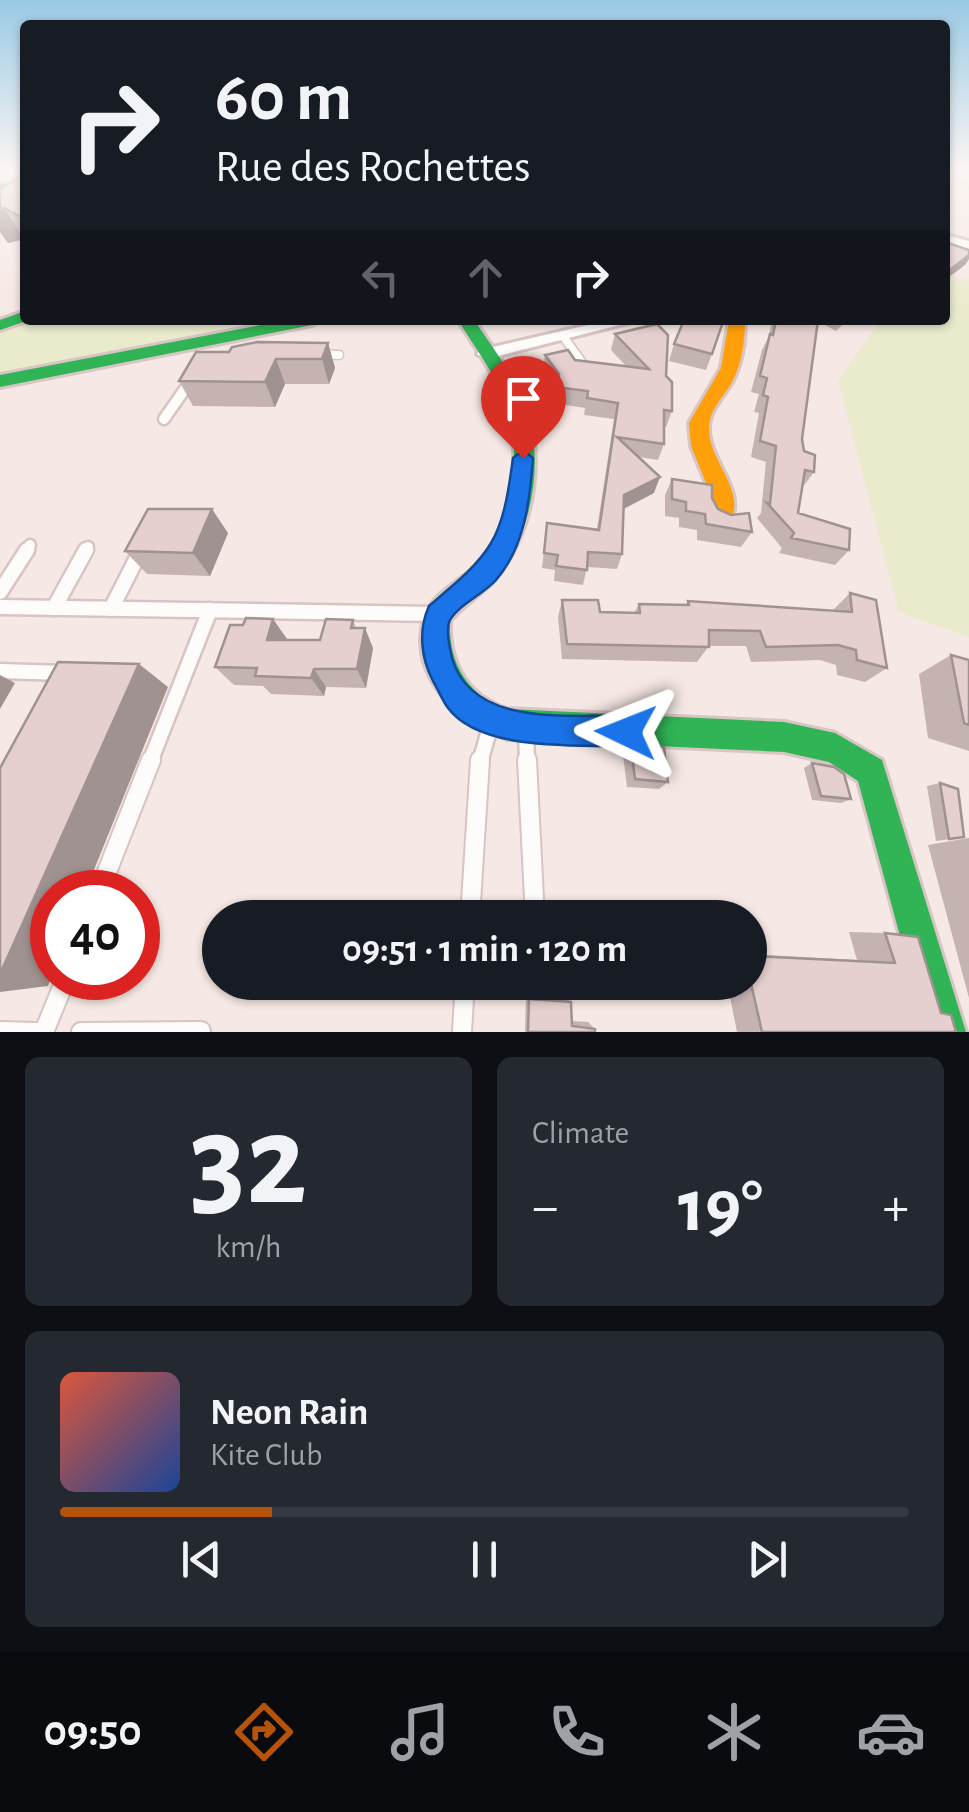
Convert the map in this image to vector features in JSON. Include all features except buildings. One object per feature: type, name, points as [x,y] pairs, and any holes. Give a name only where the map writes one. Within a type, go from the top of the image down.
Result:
[{"type":"main road","points":[[0,380],[209,346],[292,325]]},
{"type":"main road","points":[[469,325],[514,401],[522,431],[518,503],[506,541],[488,571],[438,614],[434,634],[440,666],[460,700],[492,721],[526,727],[784,737],[835,748],[871,772],[946,1032]]},
{"type":"main road","points":[[723,514],[722,482],[698,434],[704,402],[722,385],[737,325]]},
{"type":"street","points":[[486,354],[609,325]]},
{"type":"lane","points":[[562,336],[588,370]]},
{"type":"lane","points":[[301,354],[339,355]]},
{"type":"lane","points":[[164,419],[197,369]]},
{"type":"lane","points":[[111,609],[145,542]]},
{"type":"lane","points":[[0,592],[30,546]]},
{"type":"lane","points":[[54,608],[88,546]]},
{"type":"lane","points":[[0,607],[438,614]]},
{"type":"lane","points":[[108,870],[210,610]]},
{"type":"lane","points":[[0,671],[72,674],[63,691]]},
{"type":"lane","points":[[471,900],[481,750],[492,721]]},
{"type":"lane","points":[[526,727],[534,900]]},
{"type":"lane","points":[[0,1031],[41,1032],[56,1000]]},
{"type":"lane","points":[[462,1032],[464,1000]]},
{"type":"lane","points":[[81,1032],[201,1031]]},
{"type":"green space","points":[[950,278],[969,279],[969,637],[899,612],[838,381],[877,325],[950,325]]},
{"type":"green space","points":[[20,324],[243,325],[0,373],[0,331]]},
{"type":"traffic: fast","points":[[0,325],[20,318]]},
{"type":"traffic: fast","points":[[0,381],[286,325]]},
{"type":"traffic: fast","points":[[469,325],[514,401],[524,442],[524,464],[518,507],[503,547],[486,572],[437,619],[438,654],[451,685],[475,710],[507,724],[784,737],[835,748],[871,771],[946,1032]]},
{"type":"traffic: slow","points":[[723,514],[720,490],[701,446],[699,423],[729,368],[737,325]]},
{"type":"route","points":[[523,458],[518,503],[506,541],[488,571],[438,614],[434,634],[440,666],[460,700],[492,721],[526,727],[626,732]]}]
